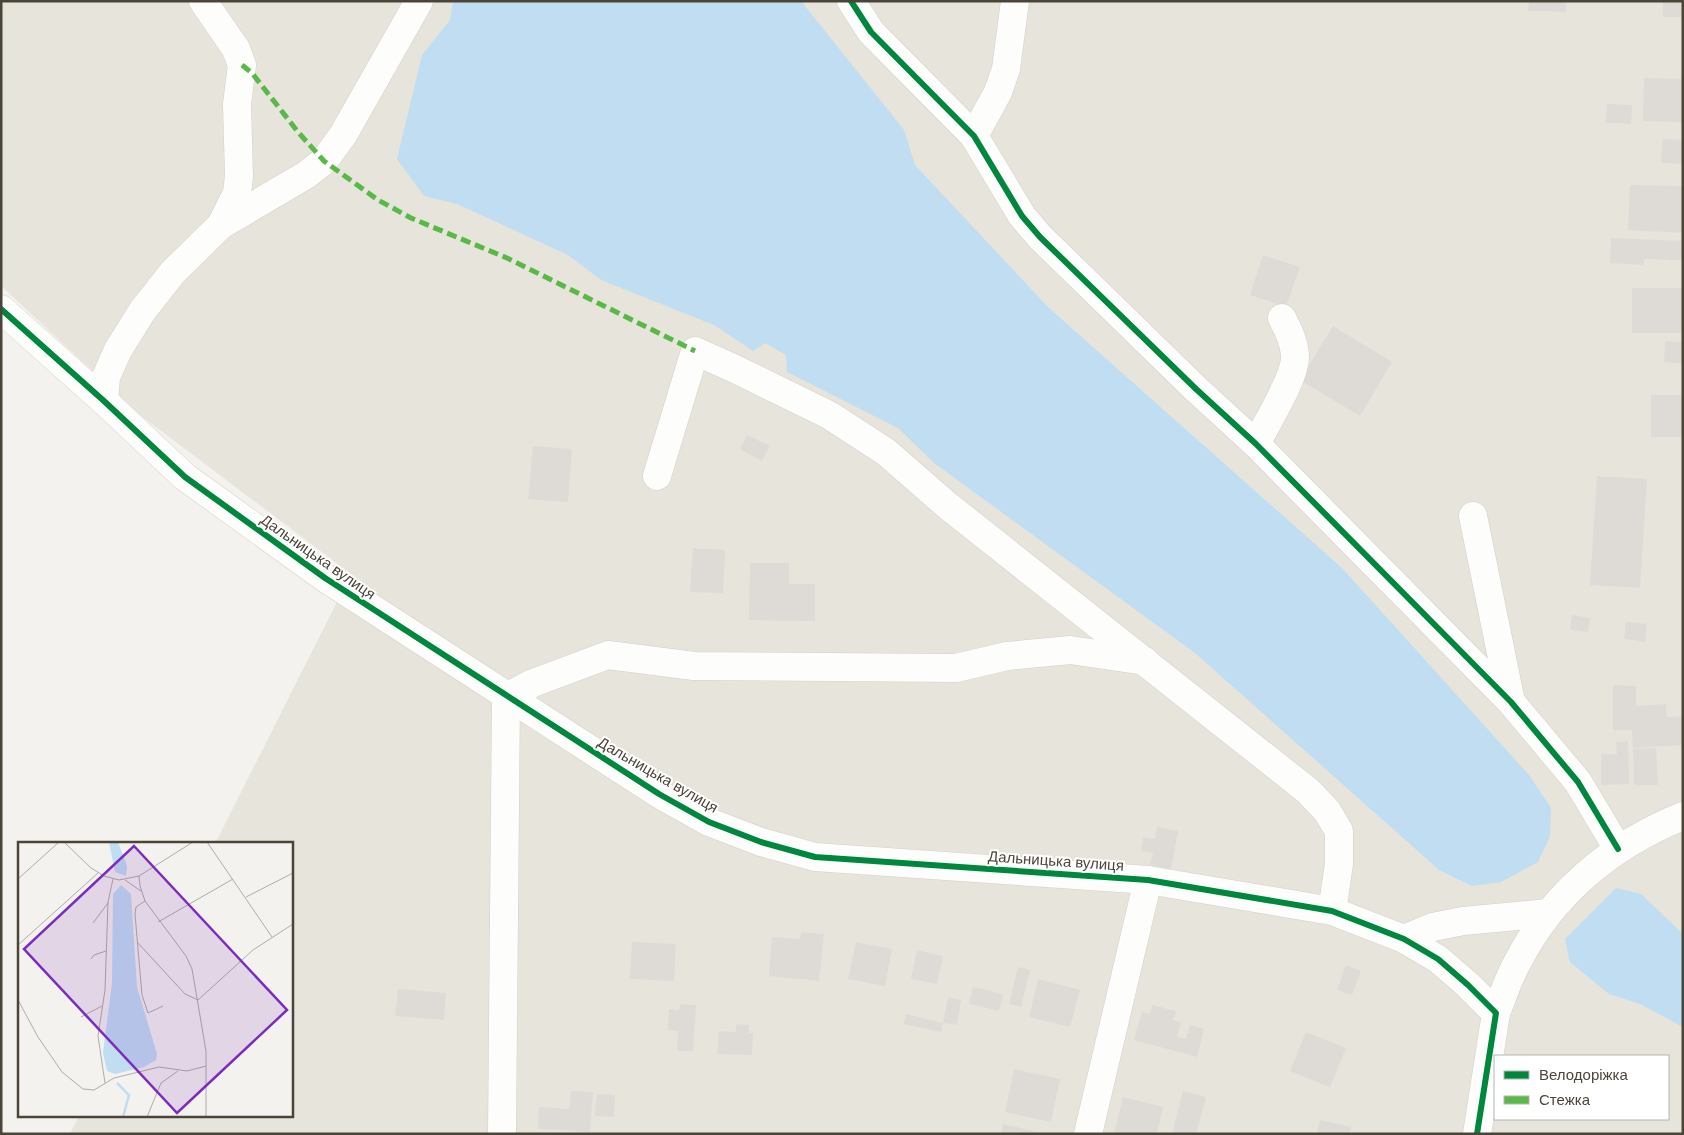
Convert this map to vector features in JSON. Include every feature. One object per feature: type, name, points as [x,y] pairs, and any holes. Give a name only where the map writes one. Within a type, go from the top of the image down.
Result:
[{"type":"street","points":[[203,1],[236,49],[242,65],[238,104],[239,176],[237,193],[221,225]]},
{"type":"street","points":[[104,401],[106,377],[118,350],[143,310],[173,272],[221,225],[306,175],[324,161],[343,135],[419,1]]},
{"type":"street","points":[[851,1],[872,32],[974,136],[1022,216],[1040,237],[1196,389],[1256,444],[1511,702],[1578,782],[1618,849]]},
{"type":"street","points":[[974,136],[998,92],[1006,69],[1015,1]]},
{"type":"street","name":"Дальницька вулиця","points":[[1,309],[104,401],[185,478],[325,578],[506,697],[659,794],[709,822],[761,842],[815,857],[1148,880],[1332,911],[1404,939],[1438,959],[1468,984],[1496,1013]]},
{"type":"street","points":[[1256,444],[1290,377],[1296,356],[1292,337],[1282,318]]},
{"type":"street","points":[[656,476],[695,351],[829,415],[886,452],[948,506],[1145,661],[1308,792],[1328,811],[1339,831],[1339,864],[1332,911]]},
{"type":"street","points":[[1473,516],[1511,702]]},
{"type":"street","points":[[502,1134],[506,697],[533,683],[608,656],[694,666],[956,668],[1007,656],[1070,650],[1145,661]]},
{"type":"street","points":[[1477,1134],[1496,1013],[1516,963],[1548,913],[1579,879],[1618,849],[1683,816]]},
{"type":"street","points":[[1088,1134],[1148,880]]},
{"type":"street","points":[[1404,939],[1433,927],[1463,920],[1548,913]]},
{"type":"shaded area","points":[[1,1],[1683,1],[1683,1134],[70,1134],[78,1118],[292,1118],[292,842],[216,842],[351,574],[140,415],[1,286]]},
{"type":"water","points":[[453,1],[801,1],[904,130],[915,165],[1049,308],[1342,568],[1529,775],[1551,808],[1550,837],[1538,862],[1501,882],[1472,886],[1439,870],[1195,653],[934,463],[898,428],[787,372],[786,355],[765,343],[753,351],[714,325],[601,280],[568,255],[457,204],[424,196],[397,159],[422,55],[450,20]]},
{"type":"water","points":[[1616,888],[1641,894],[1683,934],[1683,1027],[1640,1004],[1609,994],[1570,962],[1565,939]]},
{"type":"building","points":[[1529,1],[1566,1],[1566,12],[1528,11]]},
{"type":"building","points":[[1663,1],[1683,1],[1683,17],[1663,17]]},
{"type":"building","points":[[1644,78],[1683,79],[1683,122],[1643,121]]},
{"type":"building","points":[[1607,104],[1632,105],[1631,124],[1606,123]]},
{"type":"building","points":[[1663,139],[1683,140],[1683,164],[1661,163]]},
{"type":"building","points":[[1630,185],[1683,186],[1683,233],[1628,230]]},
{"type":"building","points":[[1611,238],[1683,241],[1683,260],[1666,260],[1665,254],[1665,260],[1644,259],[1644,265],[1610,263]]},
{"type":"building","points":[[1263,255],[1300,267],[1286,307],[1250,295]]},
{"type":"building","points":[[1632,288],[1683,288],[1683,333],[1632,333]]},
{"type":"building","points":[[1333,326],[1392,362],[1360,416],[1300,380]]},
{"type":"building","points":[[1665,341],[1683,342],[1683,364],[1664,362]]},
{"type":"building","points":[[1651,395],[1683,395],[1683,437],[1651,437]]},
{"type":"building","points":[[747,435],[770,446],[762,461],[740,449]]},
{"type":"building","points":[[533,446],[572,449],[568,502],[528,499]]},
{"type":"building","points":[[1597,476],[1647,479],[1640,588],[1590,585]]},
{"type":"building","points":[[693,548],[725,550],[723,593],[690,592]]},
{"type":"building","points":[[750,563],[789,563],[789,584],[815,584],[815,621],[749,620]]},
{"type":"building","points":[[1572,615],[1590,618],[1588,632],[1570,630]]},
{"type":"building","points":[[1626,622],[1647,624],[1645,642],[1624,639]]},
{"type":"building","points":[[1613,685],[1636,686],[1636,706],[1666,704],[1667,717],[1682,716],[1683,745],[1633,748],[1632,730],[1613,730]]},
{"type":"building","points":[[1628,741],[1629,784],[1601,785],[1601,754],[1617,754],[1616,742]]},
{"type":"building","points":[[1656,748],[1658,785],[1634,785],[1633,749]]},
{"type":"building","points":[[1157,827],[1178,831],[1171,869],[1150,865],[1153,853],[1141,851],[1143,837],[1155,839]]},
{"type":"building","points":[[801,932],[824,934],[819,981],[769,976],[772,937],[800,939]]},
{"type":"building","points":[[632,942],[676,944],[674,981],[630,979]]},
{"type":"building","points":[[856,942],[892,949],[885,986],[848,979]]},
{"type":"building","points":[[917,950],[943,956],[937,984],[911,979]]},
{"type":"building","points":[[1346,965],[1361,971],[1352,995],[1337,990]]},
{"type":"building","points":[[1018,967],[1030,970],[1021,1007],[1009,1004]]},
{"type":"building","points":[[1038,979],[1080,990],[1070,1027],[1029,1017]]},
{"type":"building","points":[[973,987],[1003,994],[999,1011],[969,1004]]},
{"type":"building","points":[[398,989],[446,993],[444,1020],[395,1016]]},
{"type":"building","points":[[948,997],[961,1000],[957,1025],[943,1023]]},
{"type":"building","points":[[680,1004],[696,1005],[693,1051],[677,1051],[678,1031],[668,1030],[669,1009],[679,1010]]},
{"type":"building","points":[[1152,1005],[1176,1011],[1173,1020],[1181,1022],[1177,1037],[1186,1039],[1190,1025],[1204,1029],[1197,1057],[1134,1040],[1142,1012],[1150,1014]]},
{"type":"building","points":[[906,1014],[943,1023],[941,1032],[904,1024]]},
{"type":"building","points":[[736,1024],[749,1025],[749,1033],[753,1033],[752,1055],[717,1054],[719,1031],[736,1032]]},
{"type":"building","points":[[1306,1032],[1346,1048],[1330,1087],[1290,1071]]},
{"type":"building","points":[[1014,1069],[1060,1079],[1051,1122],[1005,1112]]},
{"type":"building","points":[[571,1091],[593,1092],[590,1132],[538,1129],[539,1107],[569,1109]]},
{"type":"building","points":[[1183,1091],[1206,1097],[1196,1134],[1172,1134]]},
{"type":"building","points":[[597,1094],[615,1095],[614,1117],[595,1116]]},
{"type":"building","points":[[1123,1097],[1163,1107],[1157,1134],[1114,1134]]},
{"type":"building","points":[[1320,1120],[1351,1127],[1349,1134],[1317,1134]]},
{"type":"building","points":[[1003,1124],[1041,1133],[1041,1134],[1001,1134]]},
{"type":"marked path","points":[[242,65],[252,73],[298,132],[324,161],[378,200],[411,218],[507,258],[695,351]]},
{"type":"cycle path","points":[[851,1],[871,32],[974,136],[1022,216],[1040,237],[1196,389],[1256,444],[1511,702],[1578,782],[1618,849]]},
{"type":"cycle path","points":[[1,309],[104,401],[185,477],[325,578],[659,794],[709,822],[761,842],[815,857],[1148,880],[1332,911],[1404,939],[1438,959],[1496,1013],[1477,1134]]}]
